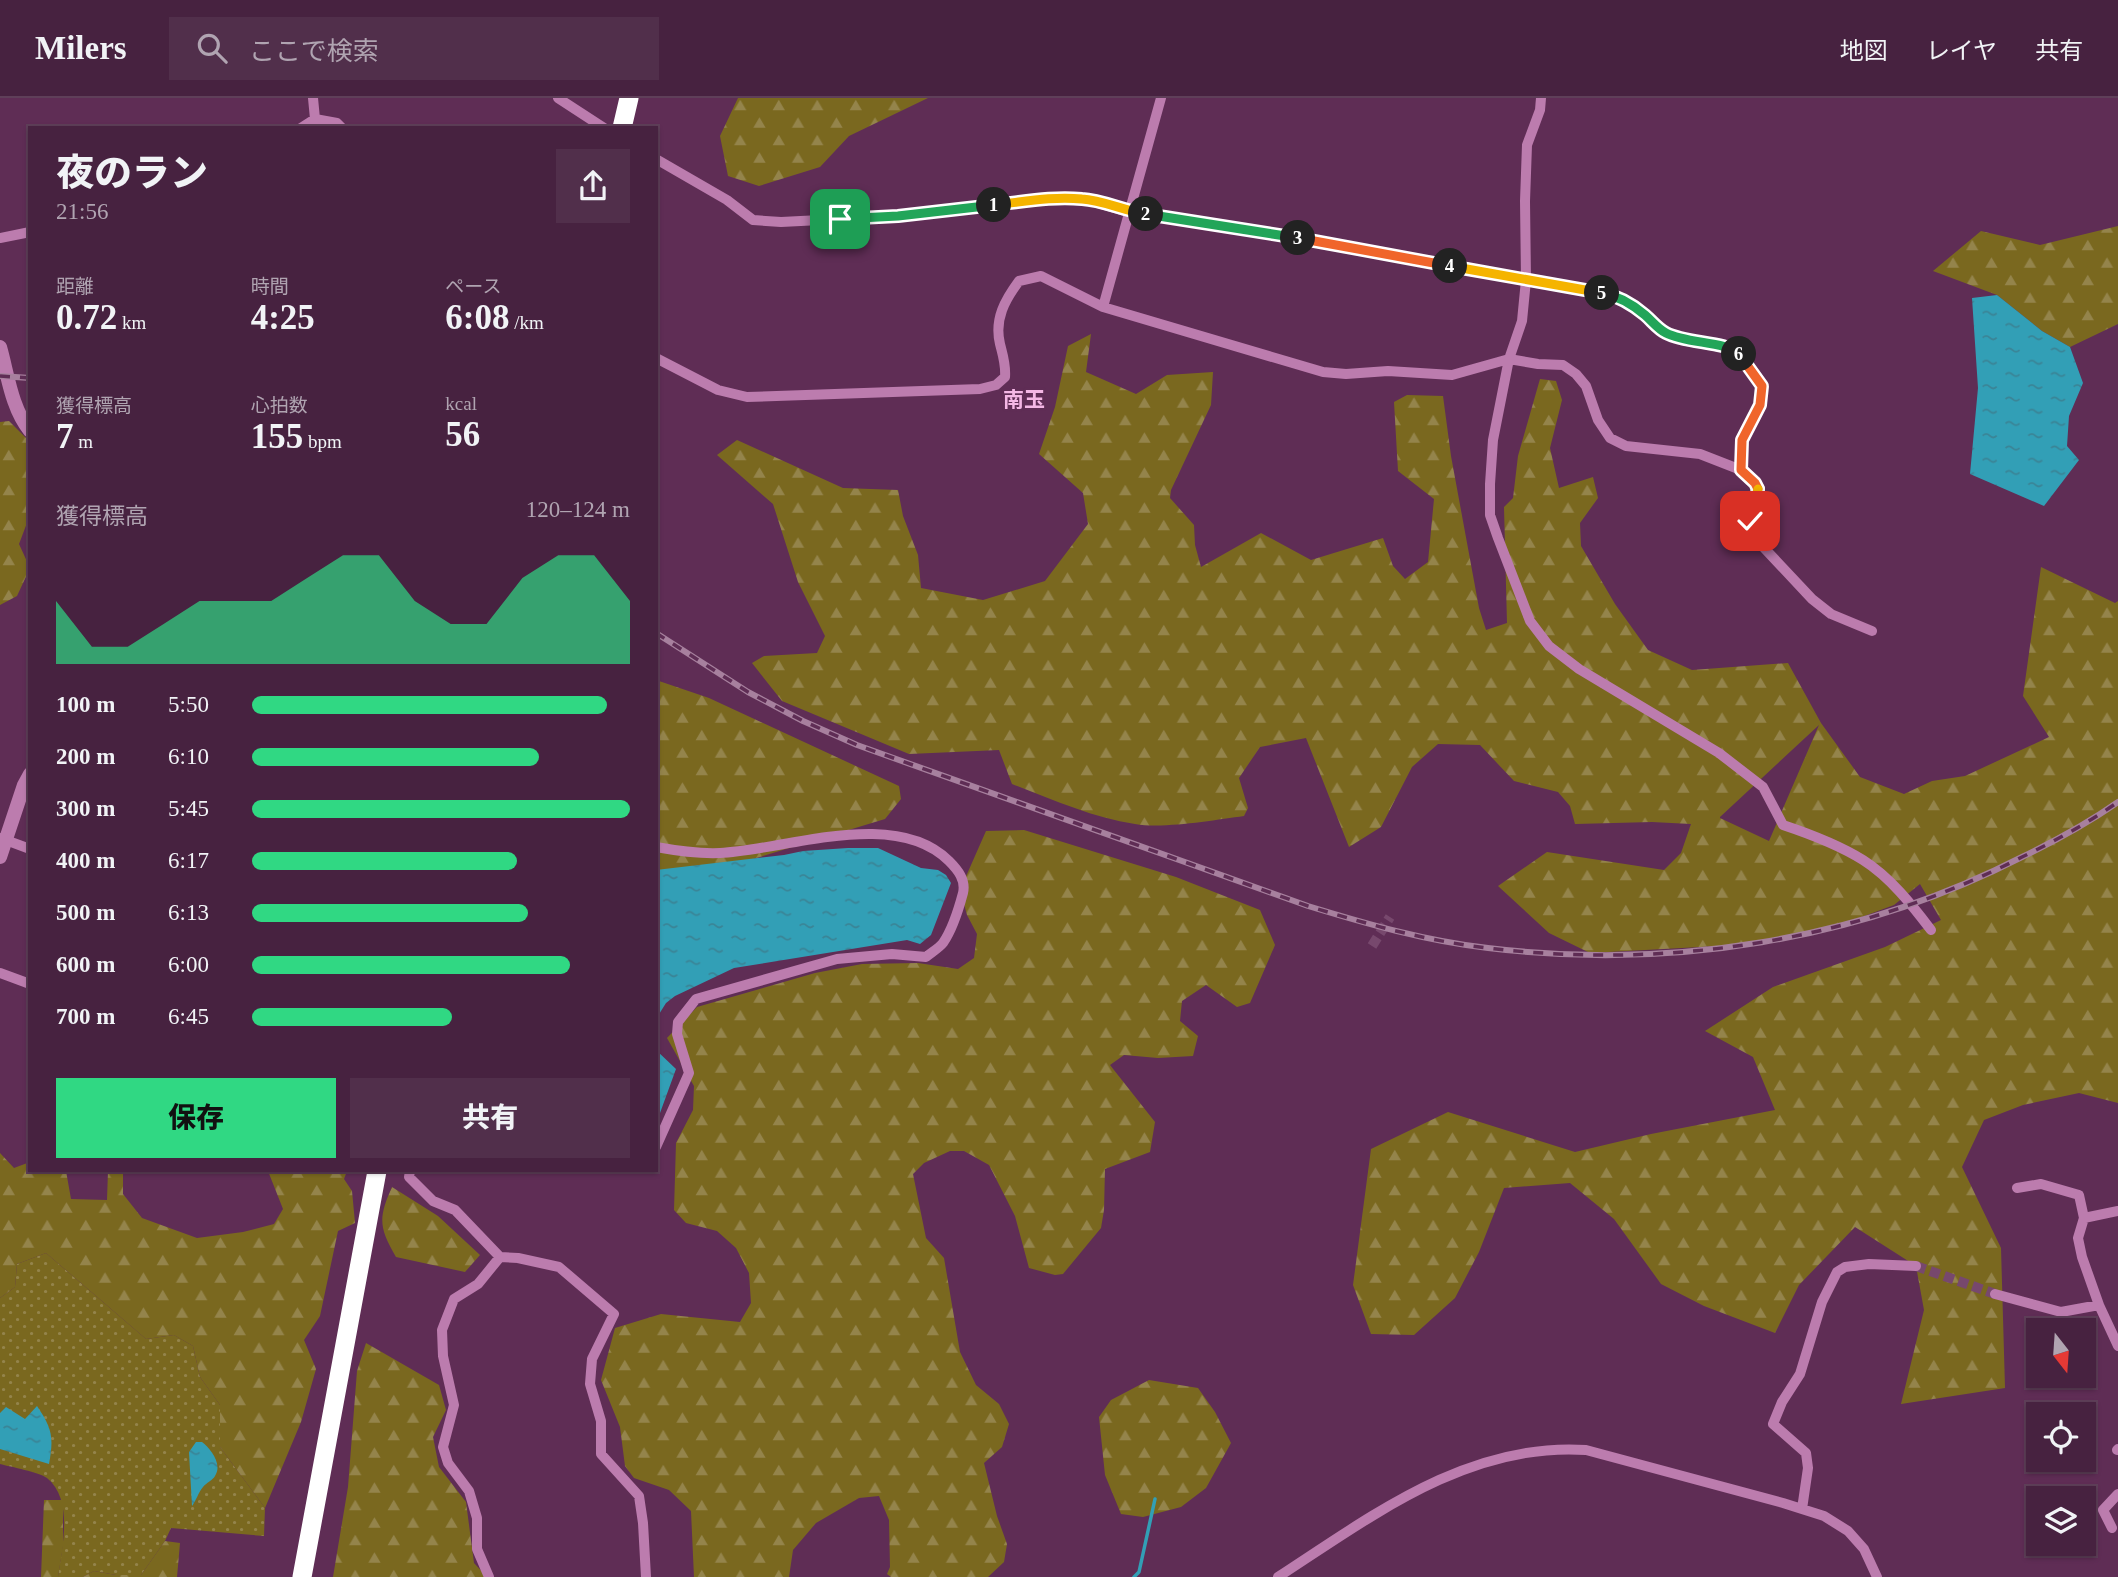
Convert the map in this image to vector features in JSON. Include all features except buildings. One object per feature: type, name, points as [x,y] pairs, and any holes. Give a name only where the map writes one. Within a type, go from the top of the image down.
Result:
[{"type":"highway","points":[[622,126],[629,98]]},
{"type":"highway","points":[[302,1577],[377,1172]]},
{"type":"street","points":[[313,98],[314,119]]},
{"type":"street","points":[[558,98],[601,126]]},
{"type":"street","points":[[1103,307],[1161,98]]},
{"type":"street","points":[[1541,98],[1540,110],[1527,145],[1526,280],[1522,321],[1510,359],[1493,440],[1490,484],[1490,515],[1517,593],[1537,633],[1549,646],[1579,669],[1719,753],[1763,787],[1783,825],[1864,860],[1908,900],[1931,930]]},
{"type":"street","points":[[304,126],[314,119],[337,123],[340,126]]},
{"type":"street","points":[[658,160],[727,200],[753,220],[781,222],[898,216],[1049,198],[1084,199],[1128,212],[1336,245],[1616,295],[1643,313],[1664,332],[1687,341],[1733,349],[1746,362],[1762,386],[1760,405],[1742,440],[1741,470]]},
{"type":"street","points":[[0,238],[28,232]]},
{"type":"street","points":[[658,359],[718,390],[747,397],[980,389],[996,385],[1005,377],[1006,361],[999,342],[998,321],[1004,300],[1019,281],[1041,276],[1103,307],[1323,372],[1388,371],[1452,375],[1510,359],[1563,365],[1576,374],[1586,386],[1598,420],[1610,438],[1626,446],[1700,454],[1741,470],[1755,483],[1758,490],[1750,521],[1752,536],[1812,600],[1831,614],[1872,631]]},
{"type":"street","points":[[0,347],[14,400],[28,429]]},
{"type":"street","points":[[0,857],[3,839],[28,778]]},
{"type":"street","points":[[658,847],[721,853],[841,834],[868,833],[930,845],[959,872],[964,886],[942,945],[926,957],[892,954],[837,959],[696,999],[678,1022],[677,1034],[690,1073],[658,1143]]},
{"type":"street","points":[[3,839],[28,848]]},
{"type":"street","points":[[0,973],[28,983]]},
{"type":"street","points":[[410,1172],[409,1177],[433,1201],[455,1210],[500,1257],[559,1267],[614,1314],[592,1359],[590,1384],[601,1421],[601,1454],[639,1496],[646,1577]]},
{"type":"street","points":[[2017,1188],[2040,1184],[2079,1195],[2084,1218],[2078,1238],[2082,1257],[2118,1346]]},
{"type":"street","points":[[2084,1218],[2118,1211]]},
{"type":"street","points":[[489,1577],[477,1549],[477,1518],[469,1491],[448,1463],[443,1447],[454,1405],[443,1356],[442,1330],[454,1299],[478,1284],[500,1257]]},
{"type":"street","points":[[1802,1509],[1808,1468],[1806,1453],[1773,1424],[1782,1402],[1800,1374],[1822,1301],[1837,1272],[1845,1267],[1869,1264],[1916,1266]]},
{"type":"street","points":[[1995,1294],[2061,1312],[2099,1304]]},
{"type":"street","points":[[1278,1577],[1379,1511],[1429,1483],[1510,1454],[1562,1449],[1586,1450],[1824,1516],[1848,1531],[1864,1549],[1877,1577]]},
{"type":"street","points":[[2112,1528],[2103,1510],[2118,1494]]},
{"type":"green space","points":[[738,98],[928,98],[849,136],[820,167],[759,186],[728,176],[720,136]]},
{"type":"green space","points":[[2118,226],[2118,324],[2070,347],[2042,331],[1997,295],[1933,271],[1981,231],[2040,245]]},
{"type":"green space","points":[[1091,334],[1086,372],[1136,394],[1167,375],[1213,372],[1211,405],[1171,490],[1170,498],[1194,525],[1195,545],[1201,567],[1261,533],[1311,560],[1383,538],[1393,566],[1405,579],[1428,562],[1434,499],[1398,471],[1394,402],[1407,395],[1443,396],[1451,456],[1479,608],[1486,630],[1507,623],[1504,507],[1513,498],[1518,456],[1540,379],[1556,381],[1562,400],[1550,448],[1559,488],[1593,477],[1598,498],[1580,523],[1581,546],[1615,604],[1648,650],[1692,670],[1788,663],[1821,723],[1860,777],[1904,794],[1932,781],[1965,776],[2049,737],[2023,696],[2041,567],[2115,603],[2118,601],[2118,1103],[2079,1093],[2023,1105],[1984,1120],[1962,1167],[2001,1248],[2005,1388],[1901,1404],[1924,1310],[1916,1266],[1855,1227],[1799,1285],[1775,1333],[1704,1306],[1661,1284],[1614,1219],[1570,1183],[1504,1188],[1479,1252],[1455,1298],[1414,1335],[1371,1334],[1353,1285],[1371,1149],[1448,1112],[1575,1152],[1775,1110],[1753,1057],[1705,1031],[1773,987],[1885,947],[1941,920],[1920,884],[1894,905],[1835,927],[1737,945],[1590,953],[1549,933],[1498,886],[1547,852],[1664,870],[1681,853],[1691,824],[1575,824],[1570,806],[1558,792],[1514,781],[1480,745],[1438,744],[1412,767],[1381,827],[1349,847],[1306,738],[1260,747],[1239,778],[1248,808],[1244,816],[1147,825],[1088,813],[1012,784],[999,750],[909,754],[782,701],[752,663],[764,656],[817,653],[825,636],[798,582],[773,504],[717,455],[737,440],[843,488],[898,490],[903,516],[918,555],[921,588],[983,600],[1045,581],[1088,524],[1083,493],[1039,454],[1055,407],[1068,346]],"holes":[[[1819,725],[1769,841],[1720,817]]]},
{"type":"green space","points":[[9,421],[28,440],[28,520],[19,544],[28,564],[28,572],[17,596],[0,605],[0,422]]},
{"type":"green space","points":[[658,681],[709,698],[899,786],[901,799],[885,819],[717,870],[658,870]]},
{"type":"green space","points":[[1024,830],[1176,877],[1260,910],[1275,945],[1250,1003],[1237,1007],[1206,985],[1182,1001],[1180,1021],[1198,1036],[1193,1056],[1158,1058],[1124,1055],[1110,1065],[1155,1122],[1150,1152],[1105,1169],[1101,1228],[1063,1274],[1055,1275],[1029,1268],[1015,1216],[989,1165],[964,1151],[950,1151],[924,1163],[913,1174],[926,1238],[944,1258],[960,1352],[976,1385],[999,1404],[1009,1424],[1002,1447],[984,1463],[1007,1544],[1004,1562],[988,1577],[891,1577],[887,1574],[890,1567],[889,1520],[879,1496],[859,1498],[816,1523],[793,1550],[789,1577],[694,1577],[691,1511],[669,1490],[634,1478],[625,1466],[620,1427],[601,1380],[615,1328],[661,1314],[740,1322],[751,1303],[749,1273],[736,1248],[717,1231],[686,1223],[674,1210],[676,1143],[693,1110],[694,1086],[667,1038],[697,1007],[815,973],[862,964],[918,963],[958,969],[974,958],[977,934],[967,915],[960,890],[986,831]]},
{"type":"green space","points":[[0,1153],[14,1168],[28,1163],[28,1172],[66,1172],[71,1199],[107,1200],[108,1172],[123,1172],[123,1194],[142,1218],[197,1238],[243,1232],[274,1224],[283,1209],[268,1172],[347,1172],[344,1179],[352,1191],[355,1223],[338,1231],[320,1316],[304,1340],[316,1369],[301,1422],[265,1508],[220,1447],[220,1405],[200,1377],[193,1346],[174,1335],[146,1339],[46,1253],[17,1264],[15,1287],[0,1298]]},
{"type":"green space","points":[[392,1187],[438,1216],[480,1255],[465,1272],[396,1257],[382,1223],[384,1207]]},
{"type":"green space","points":[[46,1253],[146,1339],[174,1335],[193,1346],[200,1377],[220,1405],[220,1447],[265,1508],[264,1536],[171,1528],[141,1575],[116,1575],[94,1571],[83,1577],[58,1577],[64,1524],[61,1499],[55,1487],[43,1476],[0,1464],[0,1298],[15,1287],[17,1264]]},
{"type":"green space","points":[[366,1343],[439,1385],[446,1410],[433,1437],[439,1467],[466,1502],[474,1563],[487,1577],[333,1577],[348,1487],[357,1371]]},
{"type":"green space","points":[[1149,1380],[1198,1388],[1215,1412],[1231,1443],[1206,1488],[1181,1507],[1143,1517],[1121,1514],[1105,1475],[1099,1417],[1111,1400]]},
{"type":"green space","points":[[44,1500],[63,1500],[63,1546],[58,1577],[41,1577]]},
{"type":"green space","points":[[165,1541],[180,1543],[177,1577],[83,1577],[94,1571],[116,1575],[141,1575]]},
{"type":"water","points":[[1997,295],[2042,331],[2070,347],[2083,383],[2069,416],[2067,446],[2079,460],[2044,506],[1970,474],[1978,388],[1972,298]]},
{"type":"water","points":[[878,848],[921,868],[938,870],[946,875],[951,883],[931,935],[920,944],[907,940],[734,968],[675,996],[666,1003],[658,1016],[658,870],[803,851]]},
{"type":"water","points":[[658,1052],[676,1069],[660,1113],[658,1112]]},
{"type":"water","points":[[37,1406],[50,1433],[49,1464],[0,1449],[0,1413],[6,1407],[25,1419]]},
{"type":"water","points":[[196,1442],[202,1442],[209,1448],[215,1457],[217,1471],[192,1506],[189,1452]]},
{"type":"waterway","points":[[1134,1577],[1139,1572],[1155,1499]]},
{"type":"tunnel","points":[[1372,946],[1390,917]]},
{"type":"tunnel","points":[[1916,1266],[1995,1294]]},
{"type":"railway","points":[[0,376],[28,378]]},
{"type":"railway","points":[[658,634],[748,692],[857,745],[1308,906],[1419,936],[1488,948],[1556,954],[1625,955],[1694,951],[1829,929],[1895,910],[1959,886],[2047,845],[2118,802]]},
{"type":"district","name":"南玉","points":[[1024,400]]},
{"type":"route","points":[[840,219],[898,216],[1049,198],[1084,199],[1128,212],[1197,221],[1616,295],[1643,313],[1664,332],[1687,341],[1733,349],[1746,362],[1762,386],[1760,405],[1742,440],[1741,470],[1755,483],[1758,490],[1750,521]]}]
